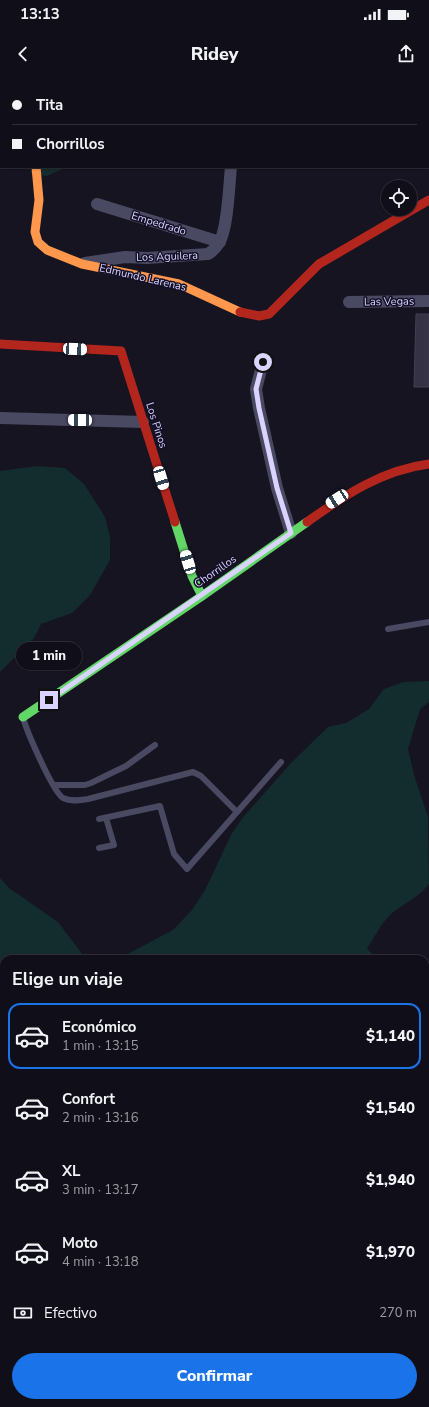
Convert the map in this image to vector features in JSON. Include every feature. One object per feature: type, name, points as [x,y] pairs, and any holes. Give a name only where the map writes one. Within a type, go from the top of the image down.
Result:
[{"type":"street","name":"Edmundo Larenas","points":[[36,168],[39,201],[34,231],[38,242],[46,250],[81,264],[180,284],[202,292],[237,312],[262,317],[269,314],[319,264],[429,200]]},
{"type":"street","points":[[220,242],[225,220],[231,168]]},
{"type":"street","name":"Empedrado","points":[[97,204],[220,242]]},
{"type":"street","name":"Los Aguilera","points":[[81,264],[125,257],[147,258],[208,254],[216,248],[220,242]]},
{"type":"street","name":"Las Vegas","points":[[349,302],[429,301]]},
{"type":"street","name":"Los Pinos","points":[[0,344],[121,351],[192,576],[202,596]]},
{"type":"street","points":[[263,362],[256,389],[259,408],[277,488],[291,533]]},
{"type":"street","points":[[0,418],[143,422]]},
{"type":"street","name":"Chorrillos","points":[[23,717],[202,596],[329,505],[362,484],[395,471],[429,464]]},
{"type":"lane","points":[[388,629],[429,622]]},
{"type":"lane","points":[[23,717],[28,734],[57,792],[64,798],[72,800],[88,799],[194,772],[201,776],[237,812]]},
{"type":"lane","points":[[54,785],[85,785],[91,783],[126,766],[155,746]]},
{"type":"lane","points":[[99,819],[160,806],[174,854],[187,869],[281,762]]},
{"type":"lane","points":[[98,848],[114,845],[106,818]]},
{"type":"green space","points":[[32,168],[65,168],[47,176],[30,173]]},
{"type":"green space","points":[[37,466],[65,468],[84,484],[105,517],[110,537],[110,560],[90,595],[72,613],[41,624],[34,638],[0,672],[0,471]]},
{"type":"green space","points":[[429,681],[429,702],[420,709],[408,749],[415,778],[428,817],[429,884],[421,893],[386,919],[367,949],[374,955],[126,955],[173,930],[192,910],[205,890],[232,833],[244,816],[291,763],[328,727],[346,723],[369,709],[384,689],[403,682]]},
{"type":"green space","points":[[0,878],[9,888],[58,922],[83,955],[0,955]]},
{"type":"building","points":[[416,314],[429,314],[429,387],[414,387]]},
{"type":"traffic: fast","points":[[175,522],[192,576],[202,596]]},
{"type":"traffic: fast","points":[[23,717],[202,596],[307,522]]},
{"type":"traffic: slow","points":[[36,168],[39,200],[35,232],[38,242],[47,250],[82,264],[179,284],[240,312]]},
{"type":"traffic: jam","points":[[240,312],[259,316],[269,314],[319,264],[429,200]]},
{"type":"traffic: jam","points":[[0,344],[121,351],[175,522]]},
{"type":"traffic: jam","points":[[307,522],[335,502],[365,485],[395,472],[429,464]]},
{"type":"route","points":[[49,700],[202,596],[291,533],[277,488],[259,408],[256,389],[257,380],[263,362]]}]
